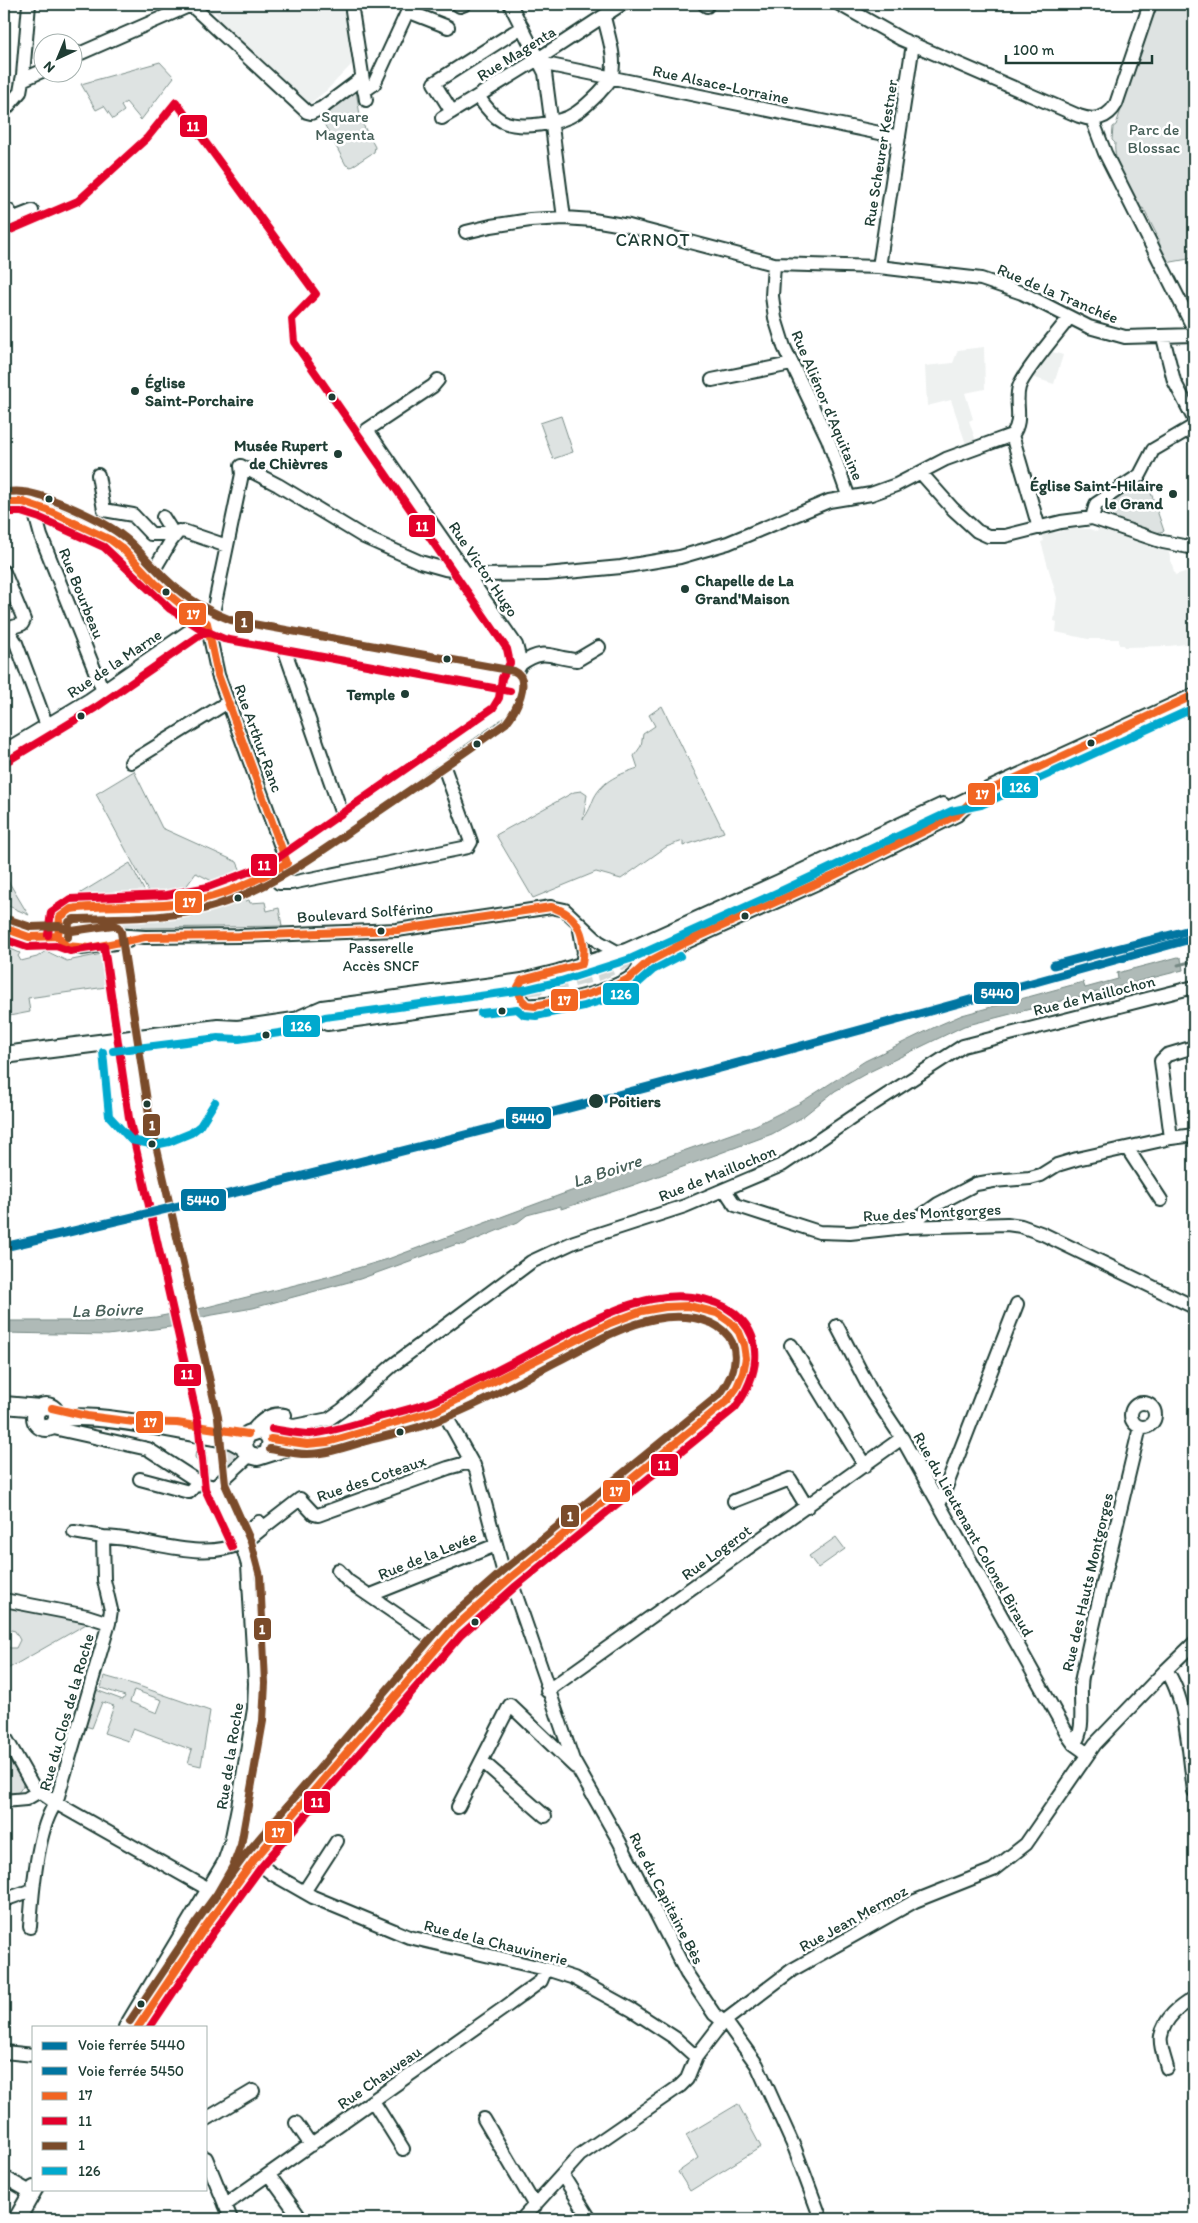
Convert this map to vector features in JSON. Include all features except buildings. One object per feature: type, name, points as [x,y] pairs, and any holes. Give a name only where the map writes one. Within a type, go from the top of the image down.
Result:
[{"type":"main road","points":[[804,880],[977,796],[1191,699]]},
{"type":"main road","points":[[4,1055],[218,1028],[238,1029],[502,991]]},
{"type":"main road","points":[[4,1064],[222,1038],[238,1029]]},
{"type":"main road","points":[[4,1410],[32,1418],[87,1416],[134,1422],[177,1423],[257,1442],[307,1444],[354,1436],[442,1408],[622,1318],[652,1309],[682,1306],[715,1312],[735,1327],[746,1346],[745,1370],[739,1386],[727,1401],[508,1580],[454,1628],[254,1860],[204,1927],[139,2026]]},
{"type":"main road","points":[[4,1405],[47,1417]]},
{"type":"main road","points":[[17,2219],[33,2191]]},
{"type":"street","points":[[4,112],[18,95],[22,80],[29,4]]},
{"type":"street","points":[[82,53],[190,4],[303,110],[311,113],[322,108],[362,78]]},
{"type":"street","points":[[351,4],[365,95],[374,84],[409,7],[448,27]]},
{"type":"street","points":[[457,4],[460,6],[464,4]]},
{"type":"street","points":[[510,4],[545,73],[564,218]]},
{"type":"street","name":"Rue Magenta","points":[[522,27],[434,83],[447,115],[622,4]]},
{"type":"street","points":[[839,4],[913,44],[1079,116],[1092,119],[1107,115],[1116,104],[1150,4]]},
{"type":"street","points":[[478,96],[492,113],[500,120],[509,124],[551,122],[575,114],[594,98],[611,78],[613,56],[604,17]]},
{"type":"street","name":"Rue Scheurer Kestner","points":[[879,267],[913,44]]},
{"type":"street","name":"Rue Alsace-Lorraine","points":[[538,59],[550,65],[900,137]]},
{"type":"street","points":[[22,80],[32,76]]},
{"type":"street","points":[[1092,119],[1105,153],[1194,329]]},
{"type":"street","points":[[4,208],[8,210],[8,220],[32,210]]},
{"type":"street","name":"Rue de la Tranchée","points":[[466,232],[510,222],[564,218],[593,220],[629,226],[774,264],[879,267],[982,279],[1022,293],[1089,327],[1125,338],[1194,335]]},
{"type":"street","name":"Rue Aliénor d'Aquitaine","points":[[774,264],[772,296],[775,318],[792,364],[828,439],[849,498]]},
{"type":"street","points":[[206,622],[213,612],[242,474],[241,466],[278,484],[372,541],[420,562],[445,569],[483,575],[546,574],[621,567],[680,557],[728,543],[829,501],[880,491],[921,473],[946,459],[1012,435],[1017,428],[1019,420],[1018,394],[1022,381],[1069,318]]},
{"type":"street","points":[[1163,337],[1174,381],[1194,419]]},
{"type":"street","points":[[712,380],[792,364]]},
{"type":"street","name":"Rue Victor Hugo","points":[[438,380],[433,386],[367,430],[468,573],[516,645],[521,664]]},
{"type":"street","points":[[1092,518],[1096,504],[1140,475],[1153,450],[1194,426]]},
{"type":"street","points":[[1012,435],[1039,528]]},
{"type":"street","points":[[921,473],[953,509],[983,534],[992,537],[1092,518],[1163,542],[1194,548]]},
{"type":"street","points":[[98,475],[104,510],[134,515],[151,534],[176,532],[227,546]]},
{"type":"street","points":[[4,502],[29,504],[111,540],[123,549],[149,578],[191,613],[206,622],[228,630],[512,681]]},
{"type":"street","name":"Rue Bourbeau","points":[[29,504],[35,514],[41,536],[103,690]]},
{"type":"street","points":[[163,517],[176,532]]},
{"type":"street","points":[[149,578],[176,532]]},
{"type":"street","points":[[4,572],[24,620],[22,624],[10,628],[9,632],[16,643],[47,726]]},
{"type":"street","name":"Rue de la Marne","points":[[4,752],[103,690],[198,625],[206,622]]},
{"type":"street","name":"Rue Arthur Ranc","points":[[206,622],[218,675],[287,863]]},
{"type":"street","points":[[284,640],[284,648],[345,823]]},
{"type":"street","points":[[516,645],[534,657]]},
{"type":"street","points":[[4,928],[29,937],[58,936],[60,917],[71,909],[167,905],[211,896],[271,873],[500,715],[509,702],[512,681],[521,664],[534,657],[555,655],[577,660],[599,647]]},
{"type":"street","points":[[131,762],[228,702]]},
{"type":"street","points":[[271,873],[280,883],[291,883],[468,847],[471,842],[440,756]]},
{"type":"street","points":[[285,1022],[322,1007],[522,980],[622,951],[779,881],[948,801],[977,796]]},
{"type":"street","points":[[522,980],[518,987],[521,999],[527,1005],[535,1006],[582,996],[624,981],[635,974],[638,969],[680,945],[831,877],[958,815],[977,796]]},
{"type":"street","name":"Boulevard Solférino","points":[[58,936],[66,946],[82,948],[145,938],[397,930],[551,906],[565,910],[599,942],[622,951]]},
{"type":"street","points":[[579,925],[584,952],[582,964]]},
{"type":"street","points":[[622,951],[635,958],[638,969]]},
{"type":"street","name":"Rue de Maillochon","points":[[257,1442],[277,1422],[294,1426],[323,1421],[334,1416],[393,1365],[531,1262],[583,1238],[685,1206],[782,1165],[870,1105],[963,1046],[1194,987]]},
{"type":"street","points":[[285,1022],[314,1026],[521,999]]},
{"type":"street","points":[[1171,1138],[1161,1061],[1167,1055],[1194,1047]]},
{"type":"street","points":[[906,1227],[938,1204],[976,1184],[1030,1178],[1042,1175],[1057,1165],[1171,1138],[1194,1135]]},
{"type":"street","points":[[1127,1148],[1161,1200]]},
{"type":"street","name":"Rue des Montgorges","points":[[725,1190],[736,1205],[819,1232],[850,1233],[906,1227],[1007,1224],[1021,1226],[1043,1234],[1194,1307]]},
{"type":"street","points":[[940,1505],[1017,1304]]},
{"type":"street","name":"Rue du Lieutenant Colonel Biraud","points":[[837,1326],[872,1393],[902,1438],[1074,1744],[1088,1754]]},
{"type":"street","points":[[791,1345],[865,1466]]},
{"type":"street","name":"Rue du Capitaine Bès","points":[[442,1408],[468,1458],[474,1464],[496,1545],[573,1760],[619,1841],[687,1974],[714,2014],[722,2023],[728,2026],[757,2065],[795,2148],[821,2219]]},
{"type":"street","points":[[47,1417],[148,1449],[199,1481],[215,1487],[257,1442]]},
{"type":"street","name":"Rue des Hauts Montgorges","points":[[1074,1744],[1081,1733],[1081,1682],[1089,1643],[1140,1427]]},
{"type":"street","name":"Rue Logerot","points":[[547,1691],[902,1438]]},
{"type":"street","name":"Rue des Coteaux","points":[[241,1542],[258,1522],[264,1527],[300,1499],[314,1514],[318,1515],[448,1468],[466,1463],[474,1464]]},
{"type":"street","points":[[140,1479],[189,1492],[199,1481]]},
{"type":"street","points":[[734,1501],[790,1479],[807,1507]]},
{"type":"street","name":"Rue de la Roche","points":[[126,2026],[224,1862],[231,1842],[254,1709],[255,1683],[250,1576],[241,1542],[215,1487]]},
{"type":"street","points":[[74,1532],[198,1550],[227,1547],[241,1542]]},
{"type":"street","points":[[103,1537],[104,1580],[111,1610],[109,1623]]},
{"type":"street","name":"Rue de la Levée","points":[[371,1595],[496,1545]]},
{"type":"street","points":[[338,1570],[346,1580],[371,1595],[440,1644]]},
{"type":"street","name":"Rue du Clos de la Roche","points":[[4,1600],[87,1616],[109,1623],[56,1803],[208,1890]]},
{"type":"street","name":"Rue Jean Mermoz","points":[[522,2219],[563,2176],[580,2155],[680,2086],[687,2079],[696,2057],[722,2023],[792,1970],[915,1901],[993,1870],[1026,1844],[1088,1754],[1166,1670],[1194,1643]]},
{"type":"street","points":[[1166,1670],[1181,1707],[1194,1792]]},
{"type":"street","points":[[458,1807],[510,1705],[578,1770]]},
{"type":"street","points":[[4,1735],[31,1783],[38,1792],[56,1803],[48,1814],[32,1890],[30,1927]]},
{"type":"street","points":[[482,1761],[545,1816]]},
{"type":"street","points":[[4,1801],[26,1799],[38,1792]]},
{"type":"street","points":[[304,1892],[337,1841]]},
{"type":"street","name":"Rue de la Chauvinerie","points":[[254,1860],[304,1892],[372,1923],[409,1937],[546,1969],[574,1978],[632,2010],[675,2038],[696,2057]]},
{"type":"street","points":[[4,1900],[32,1890]]},
{"type":"street","name":"Rue Chauveau","points":[[225,2205],[312,2145],[541,1980],[546,1969]]},
{"type":"street","points":[[1167,2068],[1161,2038],[1169,2017],[1180,2006],[1194,1998]]},
{"type":"street","points":[[4,2052],[32,2055]]},
{"type":"street","points":[[208,2118],[253,2091]]},
{"type":"street","points":[[372,2101],[403,2149]]},
{"type":"street","points":[[484,2119],[535,2206]]},
{"type":"street","points":[[296,2122],[312,2145]]},
{"type":"street","points":[[208,2163],[231,2219]]},
{"type":"street","points":[[269,2175],[301,2219]]},
{"type":"street","points":[[563,2176],[590,2219]]},
{"type":"street","points":[[4,2177],[33,2191]]},
{"type":"shaded area","points":[[199,4],[345,4],[354,62],[327,90],[308,105],[215,19],[218,16],[214,12],[211,15]]},
{"type":"shaded area","points":[[984,347],[985,389],[965,393],[973,419],[969,421],[977,444],[967,447],[951,400],[927,406],[925,366],[953,363],[958,350]]},
{"type":"shaded area","points":[[1049,351],[1063,355],[1054,384],[1032,377],[1034,369]]},
{"type":"shaded area","points":[[1053,528],[1055,533],[1070,529],[1090,529],[1097,532],[1098,529],[1168,550],[1175,575],[1188,571],[1194,587],[1194,643],[1169,646],[1124,647],[1124,645],[1119,645],[1119,639],[1088,639],[1056,632],[1057,622],[1054,621],[1057,598],[1041,542],[1044,541],[1041,531]]},
{"type":"shaded area","name":"La Boivre","points":[[1178,957],[1181,958],[1183,970],[964,1026],[869,1072],[835,1091],[801,1118],[772,1134],[634,1185],[561,1209],[561,1206],[527,1215],[518,1222],[463,1245],[457,1244],[360,1279],[253,1308],[207,1316],[170,1327],[108,1335],[4,1333],[4,1321],[114,1321],[156,1317],[203,1308],[327,1277],[388,1259],[756,1125],[800,1103],[865,1061],[962,1015],[1083,982],[1085,988],[1118,979],[1117,973]]},
{"type":"green space","name":"Parc de Blossac","points":[[1155,4],[1194,4],[1194,258],[1166,263],[1157,245],[1159,239],[1143,208],[1140,209],[1119,167],[1115,143],[1112,140],[1113,127],[1116,125]]},
{"type":"green space","points":[[160,62],[174,77],[141,120],[126,102],[121,106],[124,111],[113,119],[104,106],[96,110],[81,84]]},
{"type":"green space","name":"Square Magenta","points":[[356,91],[361,121],[375,147],[374,152],[351,167],[346,165],[321,118]]},
{"type":"green space","points":[[561,416],[573,452],[553,459],[540,423]]},
{"type":"green space","points":[[1147,481],[1164,531],[1156,533],[1107,518],[1103,505],[1139,483]]},
{"type":"green space","points":[[662,706],[724,832],[683,846],[683,841],[666,847],[621,879],[596,872],[533,898],[496,835],[574,792],[581,791],[587,795],[583,819],[594,798],[607,782],[638,768],[634,756],[641,746],[643,734],[655,726],[649,715]]},
{"type":"green space","points":[[134,771],[162,828],[237,862],[241,871],[212,881],[196,873],[185,888],[149,893],[96,794]]},
{"type":"green space","points":[[130,863],[148,898],[81,899],[61,905]]},
{"type":"green space","points":[[4,874],[26,911],[29,915],[4,904]]},
{"type":"green space","points":[[245,897],[245,901],[249,900],[250,903],[265,902],[267,911],[279,908],[282,926],[78,929],[74,925],[74,919],[78,917],[152,916],[190,911]]},
{"type":"green space","points":[[4,946],[20,953],[18,956],[21,961],[37,957],[46,951],[67,961],[102,954],[108,981],[105,981],[106,987],[28,998],[30,1012],[4,1017]]},
{"type":"green space","points":[[199,1439],[205,1440],[209,1480],[207,1481],[195,1457]]},
{"type":"green space","points":[[216,1442],[236,1448],[241,1457],[220,1475]]},
{"type":"green space","points":[[836,1537],[845,1549],[818,1568],[809,1556]]},
{"type":"green space","points":[[4,1607],[88,1623],[4,1671],[4,1644],[10,1648],[16,1648],[20,1640],[15,1631],[11,1630],[4,1635]]},
{"type":"green space","points":[[104,1676],[210,1711],[201,1766],[188,1763],[192,1750],[133,1728],[128,1741],[104,1733],[114,1706],[102,1702],[92,1728],[85,1726],[96,1690],[123,1700],[125,1696],[101,1688]],"holes":[[[134,1690],[162,1700],[157,1713],[130,1702]]]},
{"type":"green space","points":[[4,1749],[23,1783],[18,1793],[4,1793]]},
{"type":"green space","points":[[738,2104],[761,2147],[690,2191],[678,2172],[698,2158],[686,2135]]},
{"type":"pier","points":[[191,1308],[195,1323],[176,1328],[172,1312]]},
{"type":"waterway","name":"La Boivre","points":[[1178,965],[1194,961]]},
{"type":"tunnel","points":[[502,991],[549,985],[598,973],[803,880]]},
{"type":"rail line","name":"5450","points":[[1054,965],[1194,929]]},
{"type":"rail line","name":"5440","points":[[4,1247],[303,1176],[601,1100],[1194,938]]},
{"type":"transit line","name":"11","points":[[8,231],[78,201],[147,138],[176,102],[316,294],[292,319],[294,342],[507,649],[510,663],[502,678],[499,698],[493,708],[282,855],[259,868],[208,887],[166,895],[70,899],[51,912],[48,935]]},
{"type":"transit line","name":"1","points":[[4,492],[34,494],[75,509],[103,523],[128,541],[164,577],[190,599],[210,611],[231,620],[514,671],[522,681],[517,704],[506,723],[337,841],[278,878],[236,898],[214,906],[180,914],[74,919],[69,922],[68,937]]},
{"type":"transit line","name":"17","points":[[4,502],[23,502],[47,510],[111,540],[123,549],[155,583],[191,613],[207,623],[218,675],[287,863],[243,886],[196,900],[164,905],[71,909],[60,917],[58,936]]},
{"type":"transit line","name":"11","points":[[4,512],[21,512],[40,518],[104,547],[170,609],[201,629],[224,639],[510,691]]},
{"type":"transit line","name":"11","points":[[9,760],[95,708],[202,634],[209,633]]},
{"type":"transit line","name":"17","points":[[58,936],[66,946],[90,948],[145,937],[239,936],[397,930],[551,907],[561,910],[568,915],[579,928],[583,945],[582,964],[522,980],[518,987],[521,999],[527,1005],[535,1006],[582,996],[614,986],[630,978],[648,962],[680,945],[831,877],[957,815],[977,796],[1194,695]]},
{"type":"transit line","name":"126","points":[[113,1051],[218,1038],[239,1039],[286,1032],[325,1017],[523,990],[561,981],[630,959],[951,811],[981,805],[1194,708]]},
{"type":"transit line","name":"1","points":[[7,919],[31,927],[59,926],[72,931],[113,925],[118,927],[121,932],[149,1114],[218,1417],[225,1484],[251,1542],[260,1576],[265,1683],[263,1721],[241,1845],[233,1866],[214,1899]]},
{"type":"transit line","name":"17","points":[[4,928],[29,937],[58,936]]},
{"type":"transit line","name":"11","points":[[4,939],[27,947],[56,946],[70,951],[104,946],[129,1118],[198,1421],[205,1489],[232,1547]]},
{"type":"transit line","name":"126","points":[[481,1013],[517,1009],[524,1015],[536,1016],[584,1006],[617,996],[635,986],[653,970],[680,956]]},
{"type":"transit line","name":"126","points":[[103,1052],[109,1116],[131,1140],[155,1145],[169,1142],[191,1133],[200,1126],[215,1102]]},
{"type":"transit line","name":"11","points":[[151,2026],[213,1933],[262,1866],[461,1635],[516,1586],[735,1408],[750,1382],[755,1358],[752,1337],[742,1320],[726,1308],[705,1299],[680,1296],[652,1299],[626,1306],[602,1316],[480,1379],[426,1404],[318,1433],[301,1434],[272,1429]]},
{"type":"transit line","name":"17","points":[[139,2026],[205,1927],[254,1860],[454,1628],[510,1578],[727,1401],[737,1387],[743,1373],[746,1358],[744,1345],[739,1332],[730,1322],[717,1313],[689,1306],[665,1307],[642,1311],[610,1323],[435,1411],[328,1442],[307,1444],[271,1439]]},
{"type":"transit line","name":"1","points":[[130,2021],[197,1921],[246,1854],[446,1621],[504,1570],[720,1394],[731,1374],[735,1357],[732,1342],[724,1331],[711,1323],[694,1318],[675,1317],[642,1322],[605,1337],[484,1400],[422,1426],[323,1453],[302,1454],[270,1449]]},
{"type":"transit line","name":"17","points":[[52,1408],[87,1416],[134,1422],[177,1423],[248,1434]]},
{"type":"place","name":"Église Saint-Porchaire","points":[[135,391]]},
{"type":"place","name":"Musée Rupert de Chièvres","points":[[338,454]]},
{"type":"place","name":"Église Saint-Hilaire le Grand","points":[[1173,494]]},
{"type":"place","name":"Chapelle de La Grand'Maison","points":[[685,589]]},
{"type":"place","name":"Temple","points":[[405,694]]},
{"type":"place","name":"Passerelle Accès SNCF","points":[[381,931]]},
{"type":"place","name":"Poitiers","points":[[596,1101]]},
{"type":"district","name":"CARNOT","points":[[653,240]]}]
